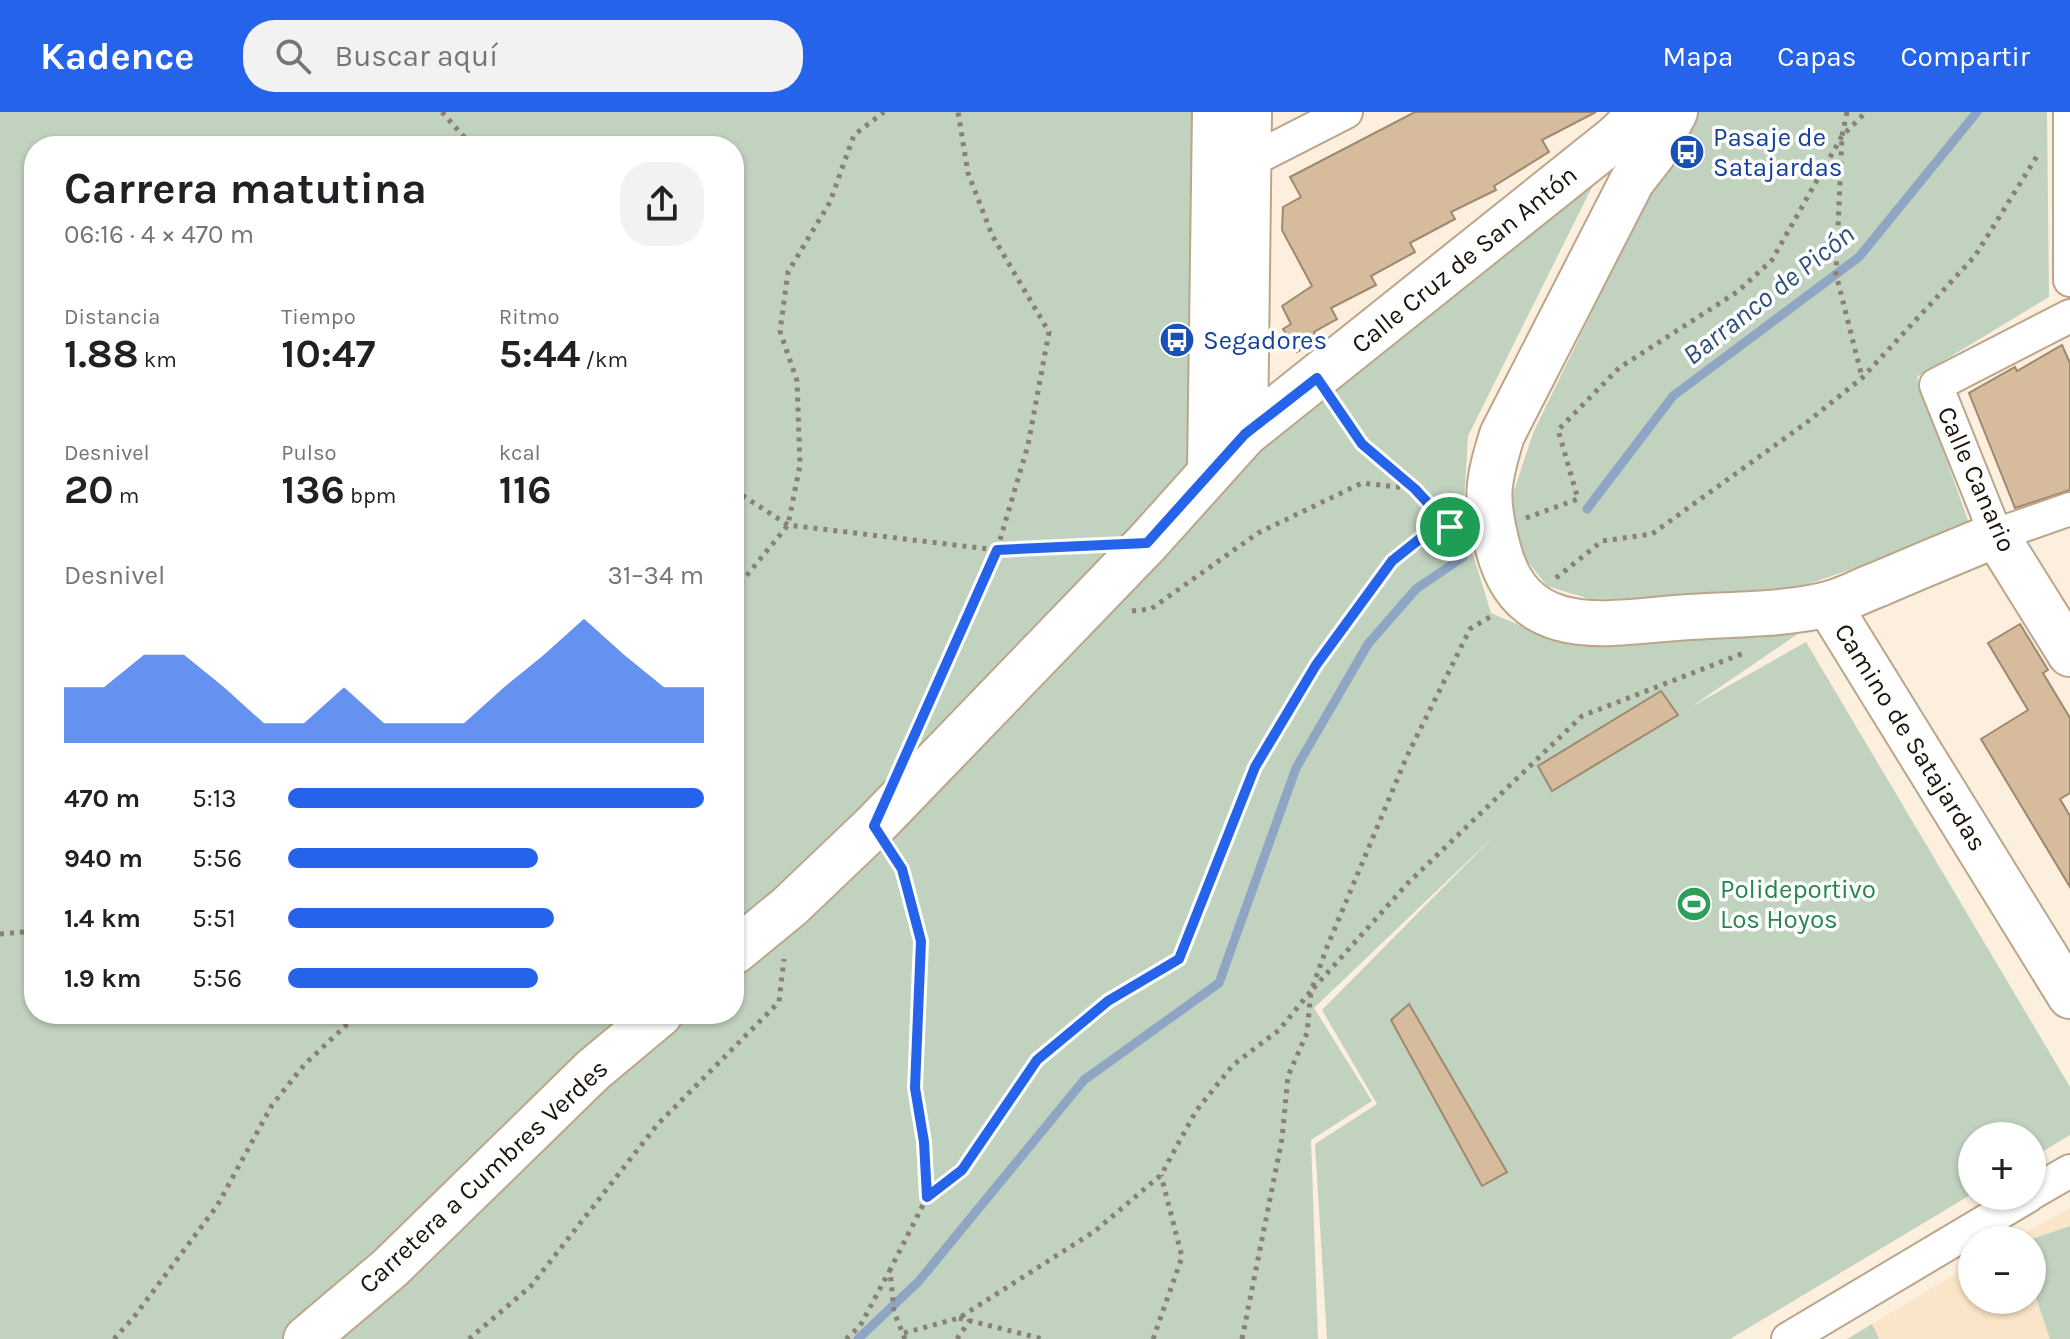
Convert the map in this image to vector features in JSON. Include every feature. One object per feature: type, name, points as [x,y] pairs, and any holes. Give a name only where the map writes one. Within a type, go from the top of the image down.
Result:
[{"type":"street","points":[[1210,471],[1215,112]]},
{"type":"street","points":[[744,944],[789,907],[874,826],[1147,543],[1245,434],[1249,112]]},
{"type":"street","points":[[1248,162],[1346,112]]},
{"type":"street","points":[[2070,112],[2070,280]]},
{"type":"street","points":[[1522,598],[1504,572],[1486,523],[1489,477],[1502,435],[1642,136]]},
{"type":"street","name":"Calle Cruz de San Antón","points":[[1245,434],[1642,136]]},
{"type":"street","name":"Calle Canario","points":[[2070,316],[1936,385],[1996,535],[2070,654]]},
{"type":"street","points":[[1828,604],[1996,535],[2070,509]]},
{"type":"street","name":"Camino de Satajardas","points":[[1522,598],[1545,614],[1573,622],[1767,612],[1828,604],[2070,996]]},
{"type":"street","name":"Carretera a Cumbres Verdes","points":[[306,1339],[390,1268],[593,1070],[648,1024]]},
{"type":"street","points":[[2046,1185],[2070,1171]]},
{"type":"street","points":[[1788,1339],[2005,1210]]},
{"type":"path","points":[[442,112],[463,136]]},
{"type":"path","points":[[744,579],[788,525],[800,465],[797,381],[780,331],[788,272],[830,202],[854,135],[884,112]]},
{"type":"path","points":[[917,730],[997,550],[1028,445],[1049,332],[992,235],[968,173],[958,112]]},
{"type":"path","points":[[1847,112],[1842,136],[1836,274],[1862,378]]},
{"type":"path","points":[[846,1339],[860,1326],[927,1197],[962,1170],[1037,1060],[1108,1001],[1179,959],[1255,767],[1316,665],[1392,561],[1432,529],[1486,523],[1578,499],[1558,430],[1619,368],[1737,292],[1772,260],[1842,136],[1866,112]]},
{"type":"path","points":[[1242,1339],[1282,1139],[1288,1076],[1307,1033],[1311,991],[1407,756],[1470,629],[1547,586],[1602,541],[1652,534],[1806,423],[1862,378],[1975,256],[2047,141],[2069,186]]},
{"type":"path","points":[[1317,378],[1362,444],[1415,489],[1486,523]]},
{"type":"path","points":[[1092,600],[1121,613],[1151,609],[1258,533],[1362,483],[1415,489]]},
{"type":"path","points":[[744,496],[788,525],[997,550],[1147,543]]},
{"type":"path","points":[[890,1270],[894,1312],[904,1336],[959,1318],[1095,1231],[1161,1175],[1196,1111],[1233,1065],[1279,1030],[1408,883],[1582,716],[1748,652]]},
{"type":"path","points":[[874,826],[902,869],[921,941],[915,1088],[924,1142],[927,1197]]},
{"type":"path","points":[[469,1339],[531,1286],[657,1125],[779,1002],[789,907]]},
{"type":"path","points":[[0,934],[24,932]]},
{"type":"path","points":[[114,1339],[217,1206],[272,1105],[305,1064],[347,1024]]},
{"type":"path","points":[[1153,1339],[1182,1257],[1161,1175]]},
{"type":"path","points":[[959,1318],[1043,1339]]},
{"type":"path","points":[[957,1339],[970,1320]]},
{"type":"shaded area","points":[[2070,1208],[2070,1339],[1847,1339],[1958,1272],[1958,1314],[2046,1314],[2046,1226],[2038,1226]]},
{"type":"green space","points":[[0,112],[1196,112],[1190,477],[1599,173],[1468,436],[1463,522],[1491,613],[1533,631],[1597,646],[1799,633],[1691,707],[1806,642],[2070,1087],[2070,1135],[2046,1150],[2046,1122],[1958,1122],[1958,1202],[1730,1339],[1327,1339],[1315,1144],[1377,1104],[1322,1010],[1494,836],[1314,1008],[1372,1101],[1311,1140],[1318,1339],[0,1339]]},
{"type":"green space","points":[[1689,112],[2047,112],[2049,297],[1917,377],[1971,529],[1769,597],[1590,599],[1547,586],[1521,553],[1510,503],[1533,433]]},
{"type":"green space","points":[[2070,1226],[2070,1339],[2050,1339],[2042,1314],[2046,1314],[2046,1234]]},
{"type":"green space","points":[[1872,1324],[1879,1339],[1847,1339]]},
{"type":"building","points":[[1415,112],[1596,112],[1542,140],[1549,152],[1494,186],[1496,190],[1451,212],[1455,219],[1410,243],[1415,252],[1371,276],[1376,285],[1331,308],[1337,319],[1314,332],[1317,339],[1297,352],[1283,329],[1291,324],[1282,306],[1312,286],[1282,230],[1283,207],[1301,197],[1290,177]]},
{"type":"building","points":[[2062,345],[2070,363],[2070,490],[2015,508],[1969,393],[2015,367],[2017,371]]},
{"type":"building","points":[[2020,624],[2048,670],[2043,673],[2070,718],[2070,793],[2060,799],[2070,816],[2070,887],[1981,739],[2028,710],[1988,643]]},
{"type":"building","points":[[1661,691],[1678,715],[1552,791],[1538,766]]},
{"type":"building","points":[[1409,1004],[1507,1172],[1482,1186],[1391,1020]]},
{"type":"waterway","name":"Barranco de Picón","points":[[1587,509],[1673,396],[1859,257],[1977,112]]},
{"type":"waterway","name":"Barranco de Picón","points":[[858,1339],[919,1281],[1084,1080],[1219,983],[1296,768],[1368,644],[1416,589],[1463,557]]},
{"type":"place","name":"Pasaje de Satajardas","points":[[1687,152]]},
{"type":"place","name":"Segadores","points":[[1177,340]]},
{"type":"place","name":"Polideportivo Los Hoyos","points":[[1694,904]]},
{"type":"route","points":[[1317,378],[1362,444],[1415,489],[1450,527],[1432,529],[1392,561],[1316,665],[1255,767],[1179,959],[1108,1001],[1037,1060],[962,1170],[927,1197],[927,1163],[915,1088],[921,941],[902,869],[874,826],[997,550],[1147,543],[1245,434],[1317,378]]}]
